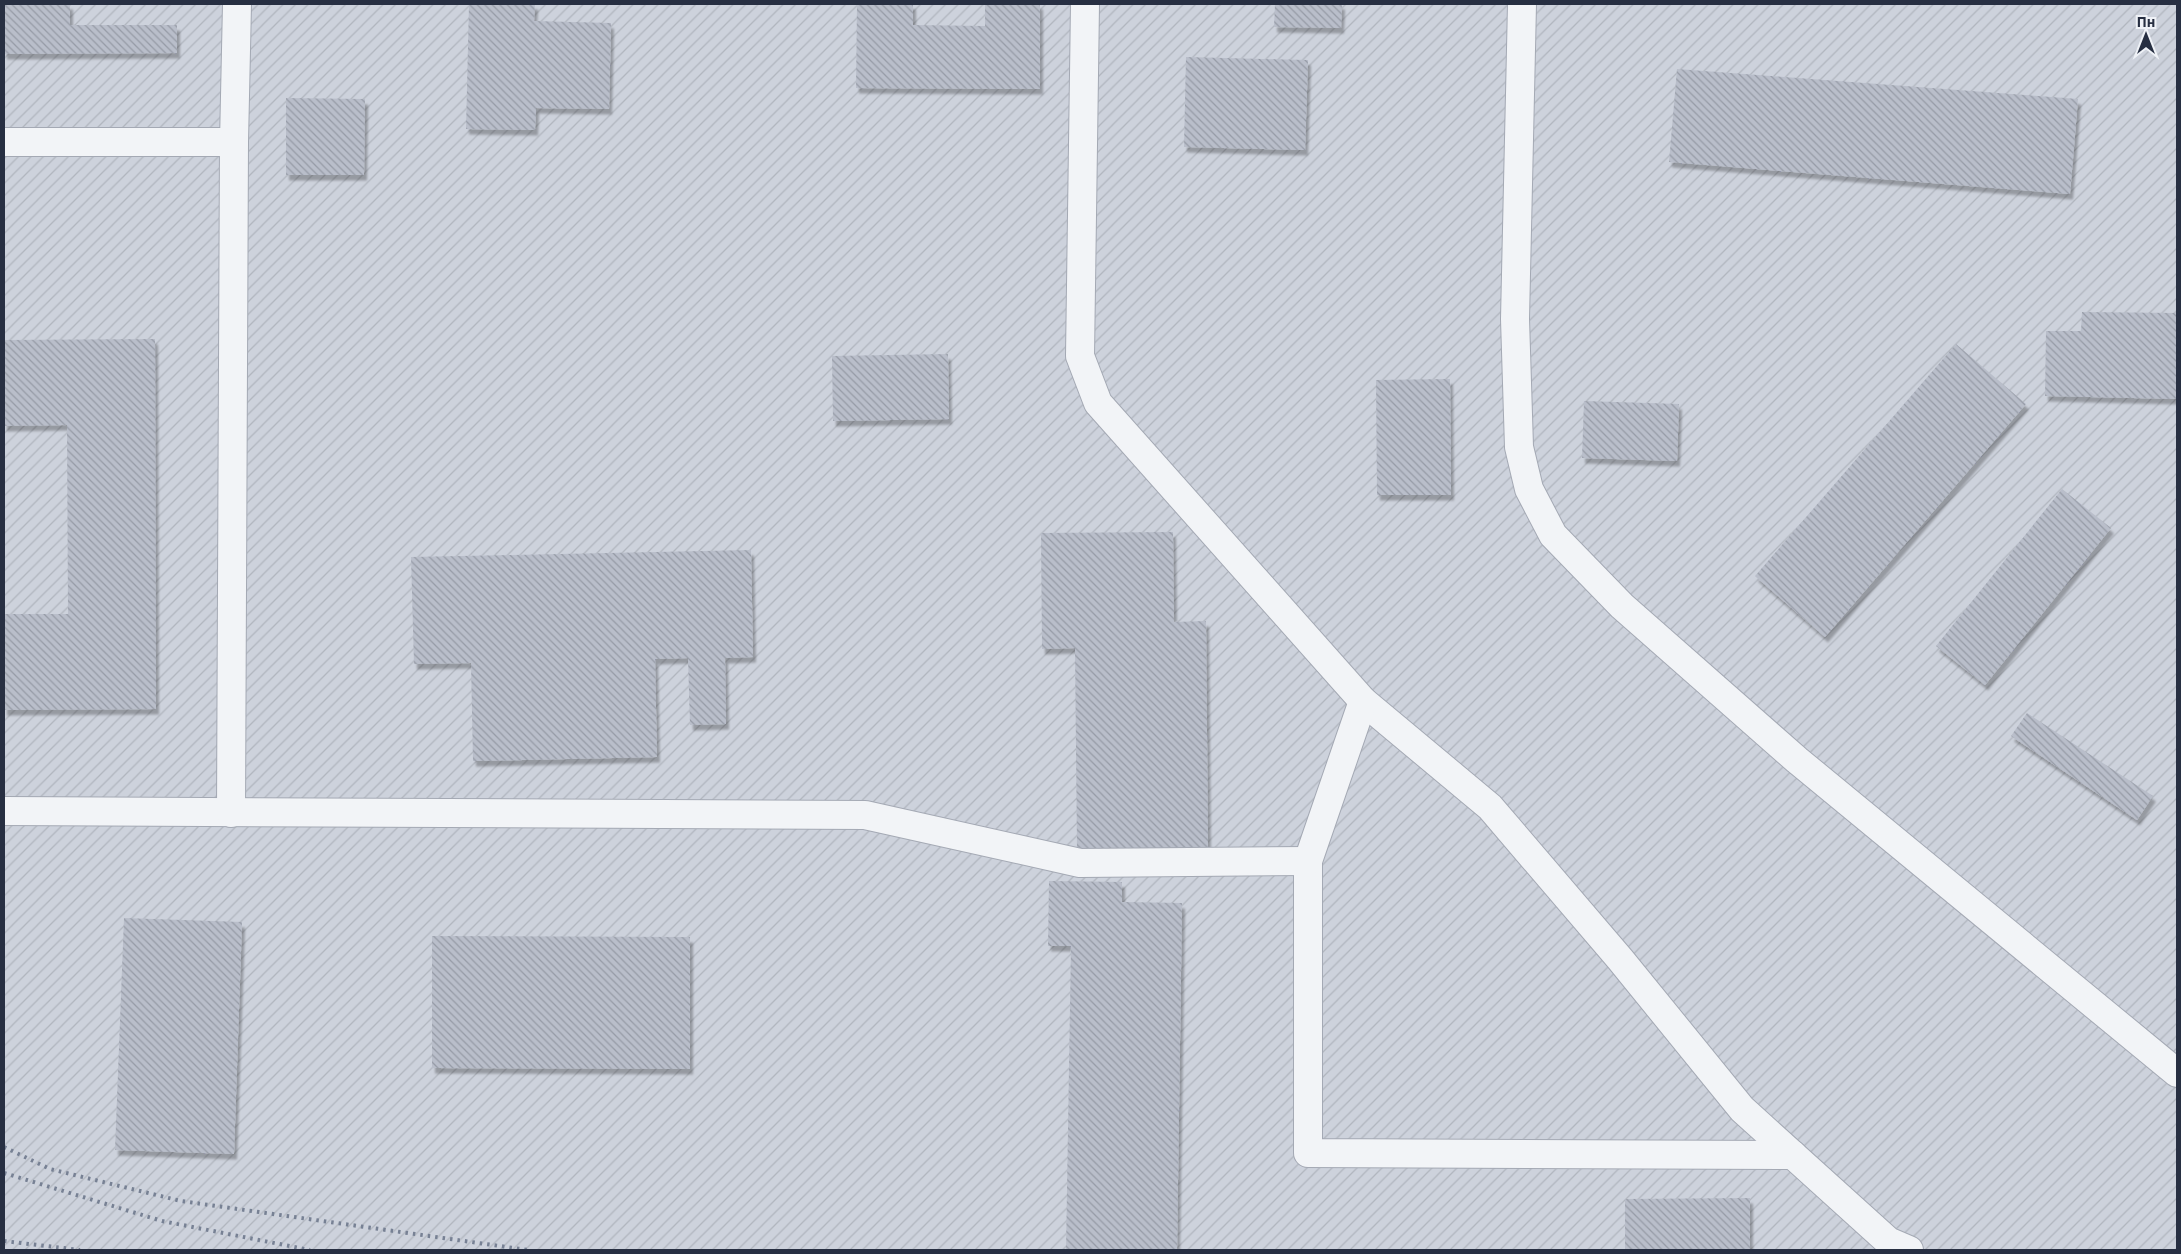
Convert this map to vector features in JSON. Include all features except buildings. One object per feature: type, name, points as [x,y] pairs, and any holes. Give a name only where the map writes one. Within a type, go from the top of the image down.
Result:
[{"type":"lane","points":[[231,813],[234,142],[237,4]]},
{"type":"lane","points":[[1085,4],[1080,356],[1098,402],[1363,701],[1490,807],[1620,959],[1742,1109],[1888,1240],[1909,1250]]},
{"type":"lane","points":[[1522,4],[1515,319],[1519,447],[1529,489],[1553,535],[1622,606],[1797,760],[2177,1073]]},
{"type":"lane","points":[[4,142],[234,142]]},
{"type":"lane","points":[[1363,701],[1308,861],[1308,1152],[1793,1155]]},
{"type":"lane","points":[[4,811],[865,815],[1080,863],[1308,861]]},
{"type":"shaded area","points":[[4,4],[2177,4],[2177,1250],[4,1250]]},
{"type":"railway","points":[[4,1147],[50,1169],[181,1201],[528,1250]]},
{"type":"railway","points":[[4,1173],[162,1221],[310,1250]]},
{"type":"railway","points":[[4,1241],[80,1250]]}]
